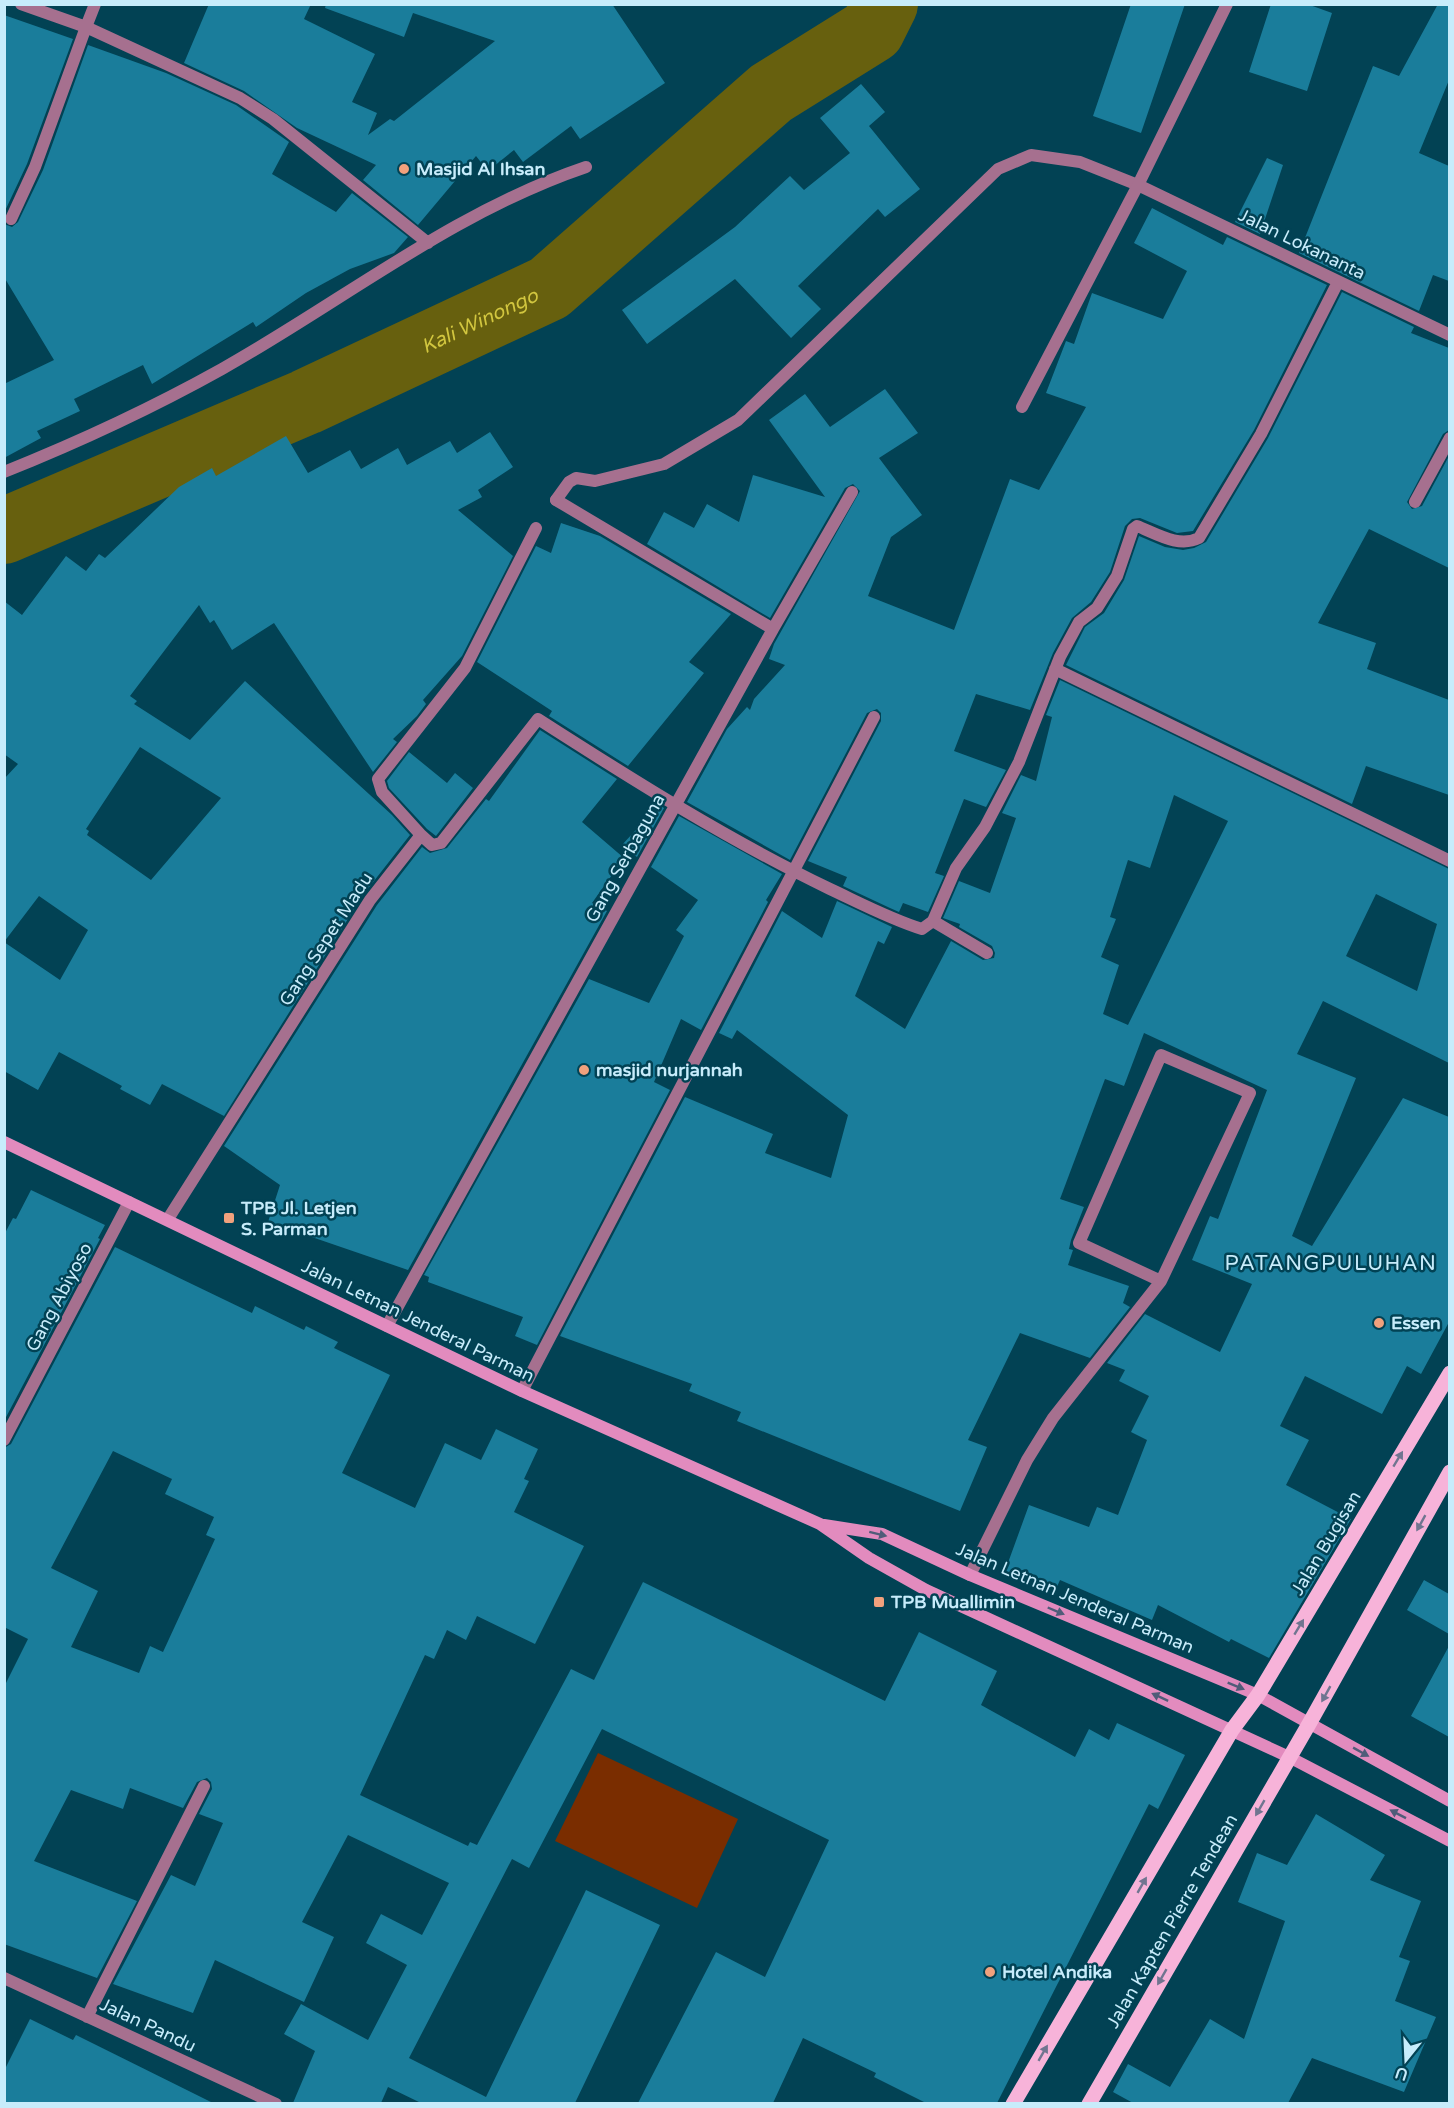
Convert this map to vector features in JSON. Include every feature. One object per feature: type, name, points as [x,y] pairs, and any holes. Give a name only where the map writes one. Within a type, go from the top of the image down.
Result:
[{"type":"main road","name":"Jalan Bugisan","points":[[1232,1730],[1258,1695],[1449,1372]]},
{"type":"main road","points":[[1289,1757],[1449,1472]]},
{"type":"main road","points":[[1013,2103],[1232,1730]]},
{"type":"main road","name":"Jalan Kapten Pierre Tendean","points":[[1089,2103],[1289,1757]]},
{"type":"street","points":[[21,4],[86,27],[240,98],[273,119],[428,243]]},
{"type":"street","points":[[11,219],[36,167],[95,4]]},
{"type":"street","points":[[1022,407],[1138,185],[1227,4]]},
{"type":"street","name":"Jalan Lokananta","points":[[773,629],[556,499],[569,482],[576,478],[595,481],[664,464],[738,420],[998,169],[1031,154],[1080,162],[1138,185],[1449,335]]},
{"type":"street","points":[[4,472],[82,441],[222,369],[471,217],[552,178],[586,167]]},
{"type":"street","points":[[536,528],[465,668],[378,779],[382,792],[421,835],[432,845],[441,843],[538,719],[675,806],[793,871],[895,920],[922,929],[933,921],[956,868],[985,827],[1019,762],[1055,669],[1079,622],[1097,608],[1117,576],[1133,529],[1137,526],[1166,539],[1190,543],[1199,538],[1261,434],[1338,282]]},
{"type":"street","points":[[1415,502],[1449,438]]},
{"type":"street","name":"Gang Serbaguna","points":[[387,1326],[773,629],[852,492]]},
{"type":"street","points":[[1055,669],[1449,861]]},
{"type":"street","points":[[522,1391],[874,717]]},
{"type":"street","name":"Gang Sepet Madu","points":[[168,1220],[370,900],[421,835]]},
{"type":"street","points":[[933,921],[987,954]]},
{"type":"street","points":[[970,1575],[1027,1460],[1053,1418],[1161,1281],[1250,1093],[1161,1055],[1079,1243],[1161,1281]]},
{"type":"street","name":"Jalan Letnan Jenderal Parman","points":[[4,1142],[522,1391],[820,1524],[869,1558],[926,1590],[1289,1757],[1449,1840]]},
{"type":"street","name":"Gang Abiyoso","points":[[4,1440],[129,1202]]},
{"type":"street","name":"Jalan Letnan Jenderal Parman","points":[[820,1524],[882,1534],[970,1575],[1258,1695],[1449,1801]]},
{"type":"street","points":[[87,2017],[204,1786]]},
{"type":"street","name":"Jalan Pandu","points":[[4,1978],[276,2103]]},
{"type":"shaded area","points":[[598,1753],[738,1819],[697,1908],[555,1841]]},
{"type":"building","points":[[209,4],[311,4],[304,19],[375,54],[352,102],[377,113],[368,135],[390,119],[394,121],[495,41],[413,13],[404,37],[325,8],[326,4],[612,4],[665,83],[580,139],[571,126],[523,162],[514,150],[488,171],[476,156],[418,225],[363,180],[376,165],[297,128],[244,91],[184,63]]},
{"type":"building","points":[[1131,4],[1185,4],[1141,133],[1093,116]]},
{"type":"building","points":[[1271,4],[1307,4],[1332,13],[1307,91],[1249,72]]},
{"type":"building","points":[[1438,4],[1449,4],[1449,80],[1419,153],[1449,166],[1449,281],[1433,275],[1419,311],[1299,253],[1373,66],[1399,76]]},
{"type":"building","points":[[4,15],[73,39],[27,164],[4,213]]},
{"type":"building","points":[[88,45],[166,73],[236,105],[289,142],[272,174],[336,212],[352,193],[408,237],[394,253],[350,269],[306,293],[256,327],[253,322],[152,384],[143,365],[74,399],[80,411],[37,431],[41,438],[4,458],[4,384],[54,360],[4,277],[4,224],[12,227],[18,222],[43,170]]},
{"type":"building","points":[[861,84],[885,112],[869,126],[920,189],[885,217],[878,209],[798,286],[821,309],[791,338],[735,279],[647,344],[622,310],[735,227],[790,176],[804,190],[850,153],[820,118]]},
{"type":"building","points":[[1267,158],[1283,165],[1260,234],[1235,222]]},
{"type":"building","points":[[1152,208],[1223,245],[1227,237],[1327,285],[1254,430],[1193,531],[1177,533],[1140,518],[1132,519],[1125,526],[1110,572],[1091,602],[1072,618],[1053,653],[1030,710],[976,694],[954,751],[1006,770],[986,807],[964,799],[935,873],[944,876],[928,912],[903,903],[899,912],[843,886],[847,877],[808,861],[881,721],[881,713],[877,709],[867,713],[790,860],[687,802],[727,729],[747,707],[750,710],[754,699],[785,665],[769,659],[774,644],[860,491],[853,484],[845,488],[770,618],[647,544],[664,512],[694,528],[707,504],[739,522],[753,475],[825,497],[769,420],[805,394],[830,427],[885,389],[918,433],[879,458],[922,515],[891,537],[868,596],[954,630],[1010,479],[1039,490],[1086,407],[1046,393],[1066,341],[1074,344],[1092,293],[1163,319],[1187,271],[1134,243]]},
{"type":"building","points":[[1342,292],[1414,327],[1411,333],[1449,348],[1449,430],[1443,434],[1407,502],[1412,509],[1422,506],[1449,456],[1449,568],[1369,529],[1318,623],[1376,643],[1367,669],[1449,700],[1449,795],[1366,766],[1352,804],[1066,665],[1085,627],[1104,613],[1124,580],[1139,536],[1165,547],[1183,550],[1206,542],[1268,438]]},
{"type":"building","points":[[490,432],[513,467],[478,490],[482,497],[458,510],[513,556],[462,656],[423,700],[426,704],[417,716],[393,739],[397,742],[373,772],[274,623],[232,650],[214,620],[210,623],[199,605],[130,696],[137,701],[134,704],[190,740],[245,681],[392,815],[410,835],[363,895],[224,1116],[162,1084],[150,1105],[120,1089],[122,1086],[59,1052],[38,1090],[4,1071],[4,942],[4,779],[18,764],[4,754],[4,601],[22,615],[66,556],[86,571],[99,554],[105,558],[179,487],[212,468],[216,476],[286,436],[308,473],[350,450],[361,469],[398,448],[407,465],[450,441],[457,453]],"holes":[[[140,747],[221,798],[151,880],[87,835],[89,831],[86,829]],[[39,896],[88,930],[60,980],[4,942]]]},
{"type":"building","points":[[561,523],[600,536],[731,614],[689,662],[704,673],[628,766],[549,716],[552,711],[477,662],[536,546],[551,553]]},
{"type":"building","points":[[1060,680],[1449,869],[1449,1063],[1323,1001],[1297,1054],[1356,1078],[1292,1236],[1312,1246],[1403,1098],[1449,1117],[1449,1322],[1421,1374],[1407,1366],[1382,1414],[1305,1376],[1280,1426],[1309,1440],[1286,1485],[1351,1519],[1269,1658],[1231,1639],[1229,1642],[1158,1605],[1152,1620],[1060,1580],[1056,1589],[1005,1571],[1029,1505],[1089,1527],[1097,1507],[1118,1515],[1147,1440],[1131,1432],[1149,1396],[1119,1381],[1125,1370],[1107,1363],[1145,1314],[1220,1352],[1252,1284],[1192,1260],[1210,1216],[1218,1219],[1267,1090],[1144,1033],[1124,1086],[1105,1079],[1060,1199],[1084,1207],[1071,1240],[1069,1249],[1073,1250],[1068,1265],[1129,1286],[1123,1303],[1130,1307],[1090,1358],[1020,1333],[968,1440],[987,1447],[960,1511],[737,1421],[741,1412],[689,1391],[692,1384],[560,1336],[685,1097],[773,1134],[765,1153],[831,1178],[848,1115],[737,1030],[732,1039],[719,1033],[782,911],[822,938],[837,901],[892,927],[884,944],[878,941],[855,996],[905,1029],[951,941],[983,960],[994,958],[995,953],[992,946],[959,927],[960,924],[943,918],[959,881],[990,893],[1016,818],[1002,813],[1021,775],[1036,781],[1052,717],[1046,715]],"holes":[[[1174,795],[1228,821],[1128,1025],[1103,1014],[1119,965],[1101,957],[1116,919],[1110,917],[1128,860],[1150,868]],[[1376,894],[1437,924],[1417,991],[1346,956]]]},
{"type":"building","points":[[540,730],[617,779],[582,822],[624,858],[592,903],[607,911],[408,1270],[268,1222],[280,1185],[224,1146],[377,905],[422,847],[430,853],[447,848],[486,799],[489,801]]},
{"type":"building","points":[[409,752],[447,783],[455,773],[473,788],[436,836],[389,788],[387,781]]},
{"type":"building","points":[[659,805],[664,808],[637,857],[621,846]]},
{"type":"building","points":[[679,816],[782,874],[766,900],[768,902],[701,1030],[681,1019],[654,1082],[670,1090],[537,1345],[515,1336],[523,1317],[428,1282],[429,1277],[424,1275],[589,979],[649,1003],[684,936],[676,930],[698,900],[651,867]]},
{"type":"building","points":[[31,1190],[105,1225],[98,1238],[100,1239],[4,1421],[4,1235],[13,1218],[16,1219]]},
{"type":"building","points":[[115,1247],[252,1313],[255,1306],[304,1330],[306,1326],[338,1342],[334,1348],[390,1375],[342,1473],[415,1508],[445,1443],[481,1460],[496,1429],[538,1449],[524,1479],[529,1481],[514,1512],[584,1546],[535,1644],[477,1616],[466,1640],[447,1630],[434,1659],[425,1655],[360,1795],[468,1846],[470,1842],[477,1845],[571,1669],[594,1680],[643,1582],[885,1701],[919,1632],[997,1671],[981,1705],[1075,1757],[1089,1729],[1109,1740],[1117,1723],[1185,1755],[1158,1809],[1149,1804],[997,2103],[926,2103],[874,2077],[876,2073],[803,2038],[773,2103],[638,2103],[716,1952],[765,1977],[829,1840],[602,1729],[529,1868],[512,1859],[409,2058],[486,2097],[586,1890],[660,1925],[575,2103],[421,2103],[388,2087],[381,2103],[293,2103],[315,2051],[284,2034],[301,2004],[368,2040],[407,1965],[366,1943],[381,1914],[422,1935],[449,1883],[348,1835],[302,1922],[334,1937],[304,2002],[215,1960],[193,2013],[113,1984],[171,1875],[195,1886],[223,1823],[199,1814],[212,1789],[211,1782],[207,1778],[197,1782],[183,1808],[130,1788],[123,1809],[71,1790],[34,1861],[137,1901],[97,1978],[4,1944],[4,1687],[28,1639],[4,1627],[4,1448],[11,1444]],"holes":[[[113,1451],[172,1479],[165,1494],[214,1517],[206,1535],[215,1539],[163,1652],[150,1646],[139,1673],[71,1647],[98,1591],[51,1568]]]},
{"type":"building","points":[[1424,1580],[1449,1594],[1449,1634],[1407,1610]]},
{"type":"building","points":[[1449,1646],[1449,1737],[1411,1716]]},
{"type":"building","points":[[1316,1814],[1385,1855],[1370,1880],[1421,1901],[1399,1957],[1410,1961],[1395,2001],[1436,2017],[1404,2092],[1312,2058],[1288,2103],[1133,2103],[1113,2092],[1128,2064],[1170,2087],[1210,2019],[1244,2039],[1285,1921],[1238,1902],[1257,1853],[1287,1865]]},
{"type":"building","points":[[30,2019],[73,2040],[76,2035],[213,2103],[4,2103],[4,2071]]},
{"type":"waterway","name":"Kali Winongo","points":[[4,531],[306,402],[549,288],[771,93],[872,30],[885,4]]},
{"type":"place","name":"Masjid Al Ihsan","points":[[404,169]]},
{"type":"place","name":"masjid nurjannah","points":[[584,1070]]},
{"type":"place","name":"TPB Jl. Letjen S. Parman","points":[[229,1218]]},
{"type":"place","name":"Essen","points":[[1379,1323]]},
{"type":"place","name":"TPB Muallimin","points":[[879,1602]]},
{"type":"place","name":"Hotel Andika","points":[[990,1972]]},
{"type":"district","name":"PATANGPULUHAN","points":[[1331,1263]]}]
